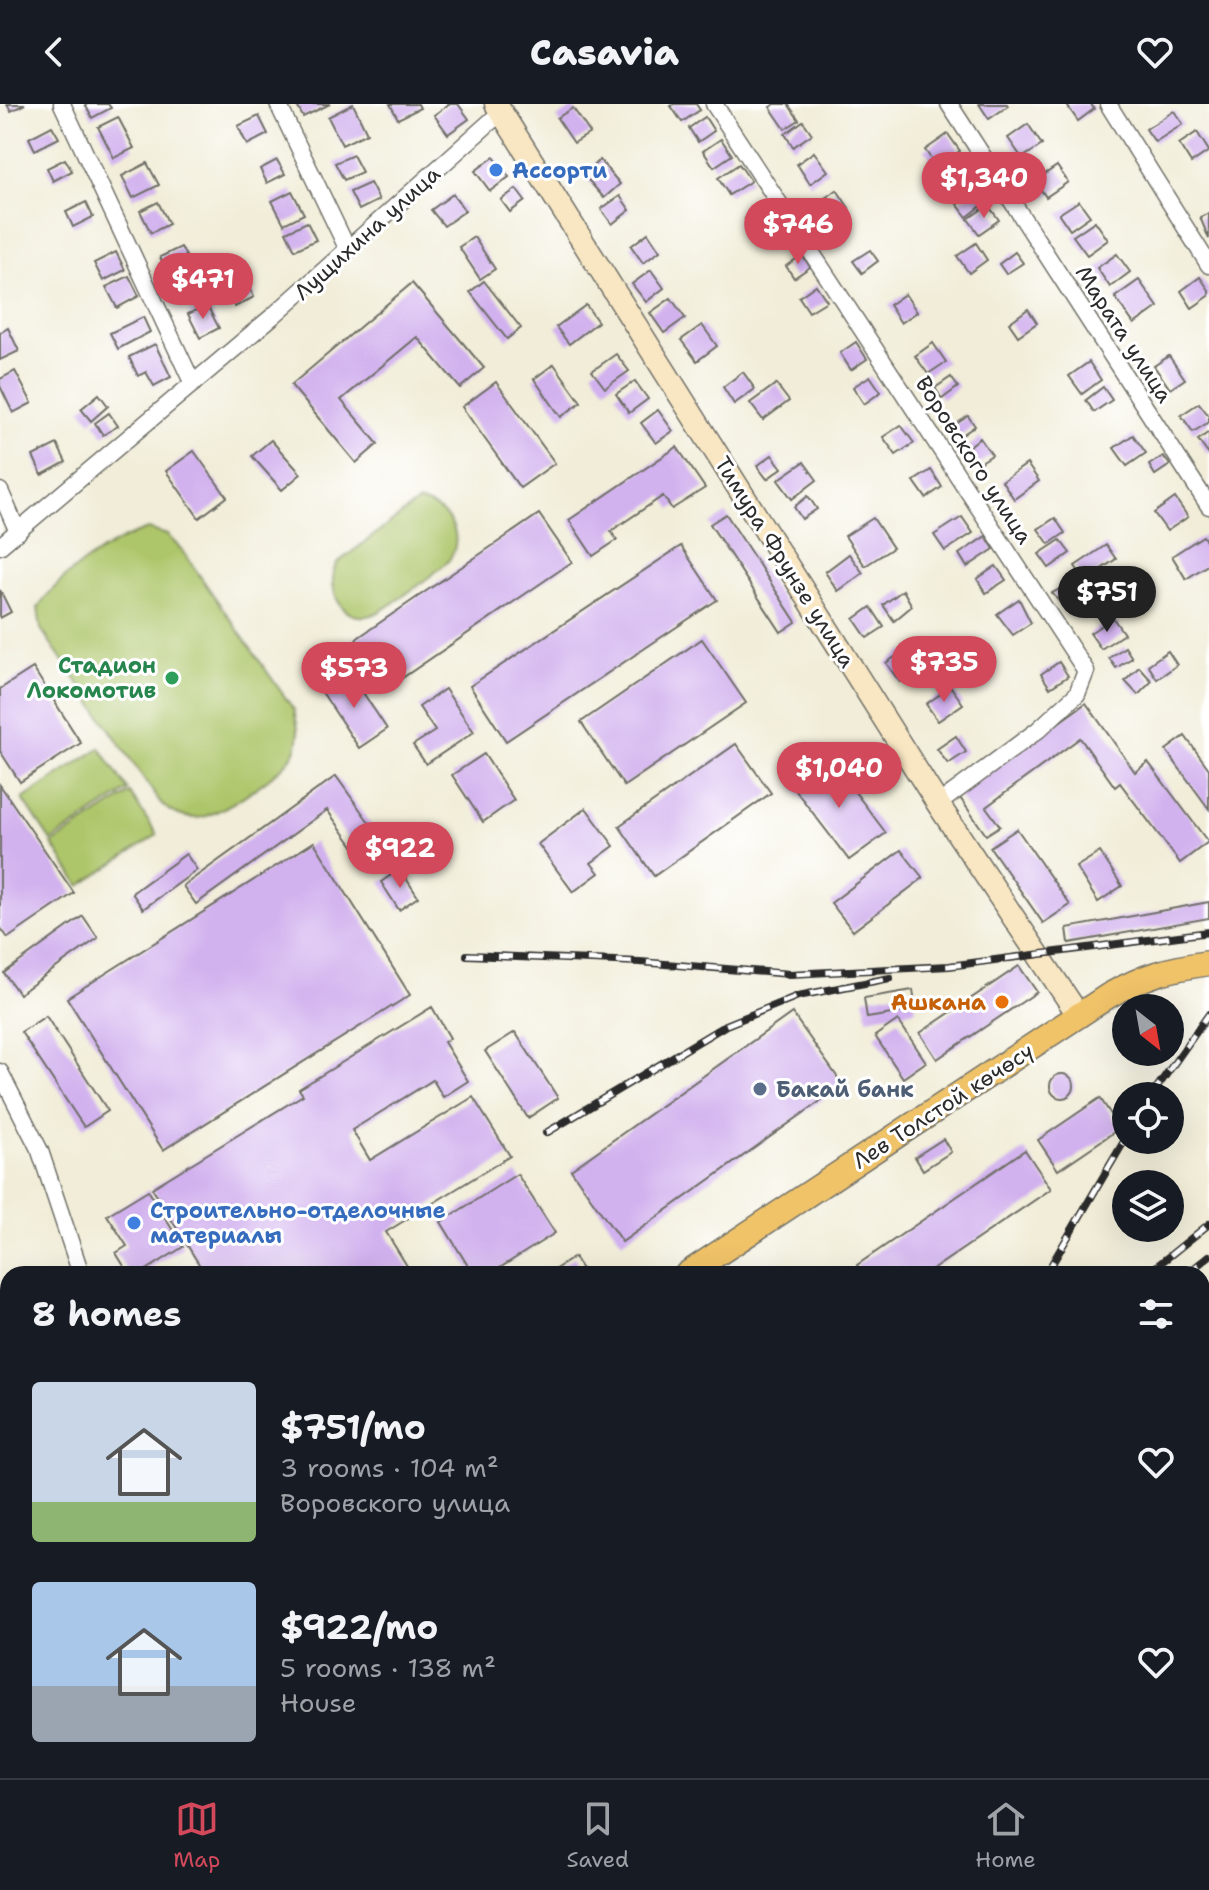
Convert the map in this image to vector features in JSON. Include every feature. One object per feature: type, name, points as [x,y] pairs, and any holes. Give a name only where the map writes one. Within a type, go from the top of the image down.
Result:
[{"type":"main road","name":"Тимура Фрунзе улица","points":[[503,107],[938,804],[1079,1016]]},
{"type":"main road","name":"Лев Толстой көчөсү","points":[[699,1266],[1136,980],[1167,969],[1209,963]]},
{"type":"street","points":[[62,104],[193,384]]},
{"type":"street","points":[[278,104],[348,250]]},
{"type":"street","name":"Воровского улица","points":[[714,104],[1086,671],[1077,694],[1038,730],[938,804]]},
{"type":"street","name":"Марата улица","points":[[949,104],[1209,506]]},
{"type":"street","points":[[1108,104],[1209,265]]},
{"type":"street","name":"Лущихина улица","points":[[0,546],[348,250],[503,107]]},
{"type":"street","points":[[0,491],[18,532]]},
{"type":"street","points":[[0,1072],[40,1151],[78,1266]]},
{"type":"green space","points":[[418,502],[437,509],[450,522],[456,540],[449,560],[413,589],[374,614],[353,615],[339,603],[335,594],[333,574],[336,564]]},
{"type":"green space","name":"Стадион Локомотив","points":[[148,529],[167,535],[181,549],[294,710],[297,726],[298,742],[288,761],[234,802],[219,811],[196,818],[178,814],[162,805],[41,629],[38,608],[59,583],[102,550]]},
{"type":"green space","points":[[100,748],[128,790],[51,841],[23,799]]},
{"type":"green space","points":[[130,793],[157,835],[80,886],[52,844]]},
{"type":"building","points":[[7,104],[25,104],[11,111]]},
{"type":"building","points":[[85,104],[108,104],[111,108],[92,118]]},
{"type":"building","points":[[296,104],[330,104],[303,117]]},
{"type":"building","points":[[353,104],[367,133],[342,145],[328,117]]},
{"type":"building","points":[[390,104],[418,104],[420,108],[398,119]]},
{"type":"building","points":[[449,104],[458,104],[469,119],[448,134],[434,115]]},
{"type":"building","points":[[696,104],[700,110],[682,122],[671,106]]},
{"type":"building","points":[[788,104],[799,120],[785,129],[770,107]]},
{"type":"building","points":[[979,104],[1007,104],[1008,106],[989,119]]},
{"type":"building","points":[[1066,104],[1091,104],[1094,109],[1078,121]]},
{"type":"building","points":[[573,108],[590,133],[574,143],[557,118]]},
{"type":"building","points":[[1174,111],[1183,124],[1155,142],[1146,129]]},
{"type":"building","points":[[259,116],[268,134],[247,145],[238,126]]},
{"type":"building","points":[[118,117],[134,148],[114,158],[98,127]]},
{"type":"building","points":[[705,117],[714,131],[698,142],[689,128]]},
{"type":"building","points":[[803,121],[812,134],[793,147],[785,134]]},
{"type":"building","points":[[1028,124],[1042,145],[1022,158],[1008,138]]},
{"type":"building","points":[[52,126],[59,138],[35,150],[29,138]]},
{"type":"building","points":[[1197,132],[1209,151],[1191,163],[1179,144]]},
{"type":"building","points":[[948,134],[960,151],[937,167],[925,150]]},
{"type":"building","points":[[721,139],[732,155],[714,167],[703,151]]},
{"type":"building","points":[[814,152],[828,171],[810,184],[797,164]]},
{"type":"building","points":[[353,155],[362,172],[344,180],[335,163]]},
{"type":"building","points":[[494,157],[509,177],[490,191],[475,171]]},
{"type":"building","points":[[65,159],[72,171],[53,181],[47,168]]},
{"type":"building","points":[[975,159],[986,176],[962,192],[951,176]]},
{"type":"building","points":[[277,160],[285,174],[267,183],[260,169]]},
{"type":"building","points":[[600,160],[620,184],[604,198],[583,174]]},
{"type":"building","points":[[147,163],[159,185],[133,198],[122,176]]},
{"type":"building","points":[[739,164],[751,181],[729,195],[718,178]]},
{"type":"building","points":[[1057,166],[1068,182],[1046,197],[1035,181]]},
{"type":"building","points":[[370,183],[379,200],[359,210],[350,192]]},
{"type":"building","points":[[979,188],[988,201],[967,217],[957,204]]},
{"type":"building","points":[[516,189],[525,201],[510,212],[501,200]]},
{"type":"building","points":[[837,190],[849,208],[832,220],[819,202]]},
{"type":"building","points":[[292,191],[304,214],[284,224],[272,201]]},
{"type":"building","points":[[453,194],[465,211],[444,226],[431,210]]},
{"type":"building","points":[[620,196],[630,210],[612,224],[601,209]]},
{"type":"building","points":[[1079,201],[1090,216],[1070,230],[1059,214]]},
{"type":"building","points":[[86,202],[93,217],[73,227],[66,212]]},
{"type":"building","points":[[158,202],[169,224],[151,233],[140,211]]},
{"type":"building","points":[[988,205],[999,220],[979,234],[968,219]]},
{"type":"building","points":[[764,206],[774,221],[755,233],[745,219]]},
{"type":"building","points":[[1209,213],[1209,239],[1200,217]]},
{"type":"building","points":[[1095,221],[1108,240],[1087,255],[1073,236]]},
{"type":"building","points":[[307,222],[316,240],[295,250],[286,232]]},
{"type":"building","points":[[648,233],[660,251],[643,263],[631,246]]},
{"type":"building","points":[[474,237],[495,269],[480,279],[459,247]]},
{"type":"building","points":[[976,243],[987,260],[969,273],[957,256]]},
{"type":"building","points":[[181,247],[193,269],[171,280],[160,257]]},
{"type":"building","points":[[870,250],[878,261],[862,273],[853,261]]},
{"type":"building","points":[[116,252],[125,270],[103,281],[94,263]]},
{"type":"building","points":[[1015,252],[1023,263],[1006,274],[999,264]]},
{"type":"building","points":[[1117,254],[1130,272],[1110,287],[1097,268]]},
{"type":"building","points":[[802,255],[810,267],[794,278],[786,266]]},
{"type":"building","points":[[651,270],[664,288],[646,302],[632,284]]},
{"type":"building","points":[[129,276],[139,296],[117,308],[106,287]]},
{"type":"building","points":[[244,276],[254,297],[235,307],[224,285]]},
{"type":"building","points":[[1200,277],[1209,290],[1209,296],[1192,308],[1181,291]]},
{"type":"building","points":[[1139,280],[1158,307],[1134,324],[1115,297]]},
{"type":"building","points":[[484,281],[521,328],[507,339],[470,292]]},
{"type":"building","points":[[192,283],[196,292],[180,301],[172,287]]},
{"type":"building","points":[[412,283],[484,368],[460,388],[417,337],[341,400],[378,444],[356,463],[291,385]]},
{"type":"building","points":[[816,285],[827,301],[809,312],[799,297]]},
{"type":"building","points":[[905,294],[917,312],[901,323],[889,305]]},
{"type":"building","points":[[671,298],[685,318],[664,333],[650,313]]},
{"type":"building","points":[[207,305],[219,328],[200,338],[188,314]]},
{"type":"building","points":[[586,305],[598,322],[569,344],[556,327]]},
{"type":"building","points":[[1028,309],[1037,323],[1018,336],[1009,323]]},
{"type":"building","points":[[143,317],[150,332],[118,349],[110,333]]},
{"type":"building","points":[[702,325],[717,346],[697,361],[681,340]]},
{"type":"building","points":[[8,328],[19,351],[0,360],[0,333]]},
{"type":"building","points":[[856,342],[867,359],[851,370],[840,353]]},
{"type":"building","points":[[933,343],[946,362],[928,374],[915,356]]},
{"type":"building","points":[[155,344],[171,377],[154,386],[146,372],[138,376],[129,357]]},
{"type":"building","points":[[616,354],[629,371],[605,388],[592,371]]},
{"type":"building","points":[[1169,356],[1185,379],[1170,389],[1154,366]]},
{"type":"building","points":[[1089,362],[1101,380],[1082,394],[1069,376]]},
{"type":"building","points":[[554,364],[581,402],[561,417],[534,379]]},
{"type":"building","points":[[15,371],[32,403],[13,413],[0,386],[0,379]]},
{"type":"building","points":[[743,372],[755,389],[734,404],[723,387]]},
{"type":"building","points":[[870,376],[881,392],[864,404],[853,387]]},
{"type":"building","points":[[951,377],[958,387],[942,399],[935,388]]},
{"type":"building","points":[[635,381],[648,399],[629,413],[616,394]]},
{"type":"building","points":[[496,382],[555,463],[520,488],[462,407]]},
{"type":"building","points":[[776,384],[789,401],[763,420],[750,403]]},
{"type":"building","points":[[1103,387],[1112,400],[1094,412],[1086,400]]},
{"type":"building","points":[[99,394],[108,406],[91,421],[81,409]]},
{"type":"building","points":[[1199,403],[1209,416],[1209,422],[1193,432],[1181,415]]},
{"type":"building","points":[[658,410],[673,431],[656,443],[641,423]]},
{"type":"building","points":[[109,413],[118,426],[103,435],[95,423]]},
{"type":"building","points":[[968,416],[975,426],[959,437],[952,427]]},
{"type":"building","points":[[901,425],[914,443],[896,455],[883,437]]},
{"type":"building","points":[[1209,432],[1209,455],[1198,440]]},
{"type":"building","points":[[1133,435],[1146,453],[1127,466],[1114,448]]},
{"type":"building","points":[[980,438],[992,455],[978,464],[967,448]]},
{"type":"building","points":[[271,440],[301,474],[282,490],[252,456]]},
{"type":"building","points":[[57,444],[66,462],[42,475],[33,456]]},
{"type":"building","points":[[677,447],[705,488],[672,509],[663,496],[611,531],[617,540],[593,556],[569,520]]},
{"type":"building","points":[[194,451],[227,497],[199,518],[166,471]]},
{"type":"building","points":[[772,455],[782,468],[767,479],[757,466]]},
{"type":"building","points":[[1163,456],[1170,465],[1155,475],[1149,465]]},
{"type":"building","points":[[804,462],[817,480],[792,499],[778,480]]},
{"type":"building","points":[[1027,464],[1039,481],[1014,499],[1002,481]]},
{"type":"building","points":[[931,470],[942,487],[926,498],[914,481]]},
{"type":"building","points":[[808,496],[817,509],[802,519],[794,507]]},
{"type":"building","points":[[1175,498],[1188,517],[1167,531],[1154,513]]},
{"type":"building","points":[[539,514],[572,562],[389,687],[356,639]]},
{"type":"building","points":[[726,514],[796,622],[781,632],[710,524]]},
{"type":"building","points":[[962,517],[973,533],[945,551],[934,535]]},
{"type":"building","points":[[873,518],[893,548],[865,566],[845,536]]},
{"type":"building","points":[[1055,518],[1065,533],[1049,544],[1038,529]]},
{"type":"building","points":[[986,536],[994,549],[967,567],[959,554]]},
{"type":"building","points":[[1203,536],[1209,546],[1209,564],[1186,579],[1172,556]]},
{"type":"building","points":[[1060,540],[1070,553],[1049,568],[1039,554]]},
{"type":"building","points":[[1106,545],[1116,559],[1085,580],[1075,566]]},
{"type":"building","points":[[681,546],[717,600],[506,741],[470,686]]},
{"type":"building","points":[[849,554],[863,573],[838,591],[825,572]]},
{"type":"building","points":[[996,566],[1006,580],[986,593],[977,579]]},
{"type":"building","points":[[1067,585],[1075,597],[1063,606],[1052,593]]},
{"type":"building","points":[[0,590],[11,612],[0,618]]},
{"type":"building","points":[[903,590],[912,606],[894,621],[883,605]]},
{"type":"building","points":[[1019,599],[1031,623],[1013,635],[997,614]]},
{"type":"building","points":[[871,607],[884,627],[867,638],[854,619]]},
{"type":"building","points":[[1113,618],[1124,634],[1101,649],[1090,633]]},
{"type":"building","points":[[702,639],[746,703],[624,786],[581,722]]},
{"type":"building","points":[[1125,647],[1132,658],[1116,668],[1109,658]]},
{"type":"building","points":[[904,651],[917,670],[900,682],[886,663]]},
{"type":"building","points":[[1168,651],[1177,665],[1157,679],[1148,665]]},
{"type":"building","points":[[1059,662],[1068,676],[1050,688],[1041,674]]},
{"type":"building","points":[[1139,667],[1152,681],[1138,695],[1125,681]]},
{"type":"building","points":[[33,668],[81,743],[20,782],[0,751],[0,689]]},
{"type":"building","points":[[350,673],[387,729],[359,748],[322,692]]},
{"type":"building","points":[[951,687],[963,704],[938,721],[926,704]]},
{"type":"building","points":[[445,689],[474,732],[426,764],[413,745],[435,731],[419,707]]},
{"type":"building","points":[[1086,703],[1135,772],[1148,762],[1208,842],[1180,863],[1120,783],[1115,787],[1080,738],[986,807],[1000,826],[986,835],[958,795]]},
{"type":"building","points":[[956,736],[966,752],[948,764],[937,749]]},
{"type":"building","points":[[1185,736],[1209,769],[1209,809],[1166,750]]},
{"type":"building","points":[[736,744],[771,793],[654,876],[619,826]]},
{"type":"building","points":[[484,754],[514,800],[483,822],[452,775]]},
{"type":"building","points":[[830,759],[886,833],[849,860],[793,787]]},
{"type":"building","points":[[336,776],[381,839],[359,854],[327,810],[196,904],[183,886]]},
{"type":"building","points":[[0,785],[74,893],[8,938],[0,927]]},
{"type":"building","points":[[586,808],[614,846],[591,863],[599,873],[573,892],[538,844]]},
{"type":"building","points":[[1017,829],[1070,905],[1043,923],[990,847]]},
{"type":"building","points":[[314,842],[410,995],[163,1150],[67,998]]},
{"type":"building","points":[[901,850],[923,878],[853,931],[831,903]]},
{"type":"building","points":[[1100,852],[1122,886],[1098,902],[1076,867]]},
{"type":"building","points":[[186,854],[197,870],[143,909],[132,893]]},
{"type":"building","points":[[400,869],[418,897],[399,910],[381,882]]},
{"type":"building","points":[[1209,902],[1209,918],[1069,943],[1067,928]]},
{"type":"building","points":[[83,916],[98,938],[19,994],[4,973]]},
{"type":"building","points":[[1019,966],[1037,992],[937,1059],[920,1033]]},
{"type":"building","points":[[913,990],[916,1010],[867,1018],[864,998]]},
{"type":"building","points":[[432,1007],[450,1038],[444,1042],[468,1081],[443,1097],[433,1080],[352,1130],[370,1160],[473,1097],[510,1156],[386,1232],[407,1266],[200,1266],[152,1188],[303,1095],[299,1089]]},
{"type":"building","points":[[792,1013],[843,1085],[622,1242],[571,1170]]},
{"type":"building","points":[[46,1016],[108,1111],[84,1127],[21,1032]]},
{"type":"building","points":[[898,1020],[926,1062],[903,1078],[875,1036]]},
{"type":"building","points":[[515,1032],[558,1098],[528,1118],[485,1051]]},
{"type":"building","points":[[1062,1074],[1071,1077],[1074,1086],[1071,1095],[1062,1098],[1053,1095],[1050,1086],[1053,1077]]},
{"type":"building","points":[[1100,1098],[1112,1116],[1112,1133],[1058,1170],[1038,1140]]},
{"type":"building","points":[[943,1139],[951,1152],[923,1170],[915,1157]]},
{"type":"building","points":[[1025,1150],[1051,1189],[938,1266],[857,1265]]},
{"type":"building","points":[[517,1174],[555,1233],[503,1266],[468,1266],[441,1222]]},
{"type":"building","points":[[148,1190],[183,1247],[153,1266],[124,1266],[116,1253],[127,1246],[107,1215]]},
{"type":"building","points":[[574,1257],[580,1266],[560,1266]]},
{"type":"railway","points":[[467,955],[640,962],[790,974],[949,966],[1209,932]]},
{"type":"railway","points":[[546,1133],[726,1025],[798,996],[890,978]]},
{"type":"railway","points":[[1161,1082],[1209,1014]]},
{"type":"railway","points":[[1051,1266],[1117,1154]]},
{"type":"railway","points":[[1157,1266],[1209,1224]]},
{"type":"railway","points":[[1197,1266],[1209,1256]]},
{"type":"place","name":"Ассорти","points":[[496,170]]},
{"type":"place","name":"Стадион Локомотив","points":[[172,678]]},
{"type":"place","name":"Ашкана","points":[[1002,1002]]},
{"type":"place","name":"Бакай банк","points":[[760,1089]]},
{"type":"place","name":"Строительно-отделочные материалы","points":[[134,1223]]}]
